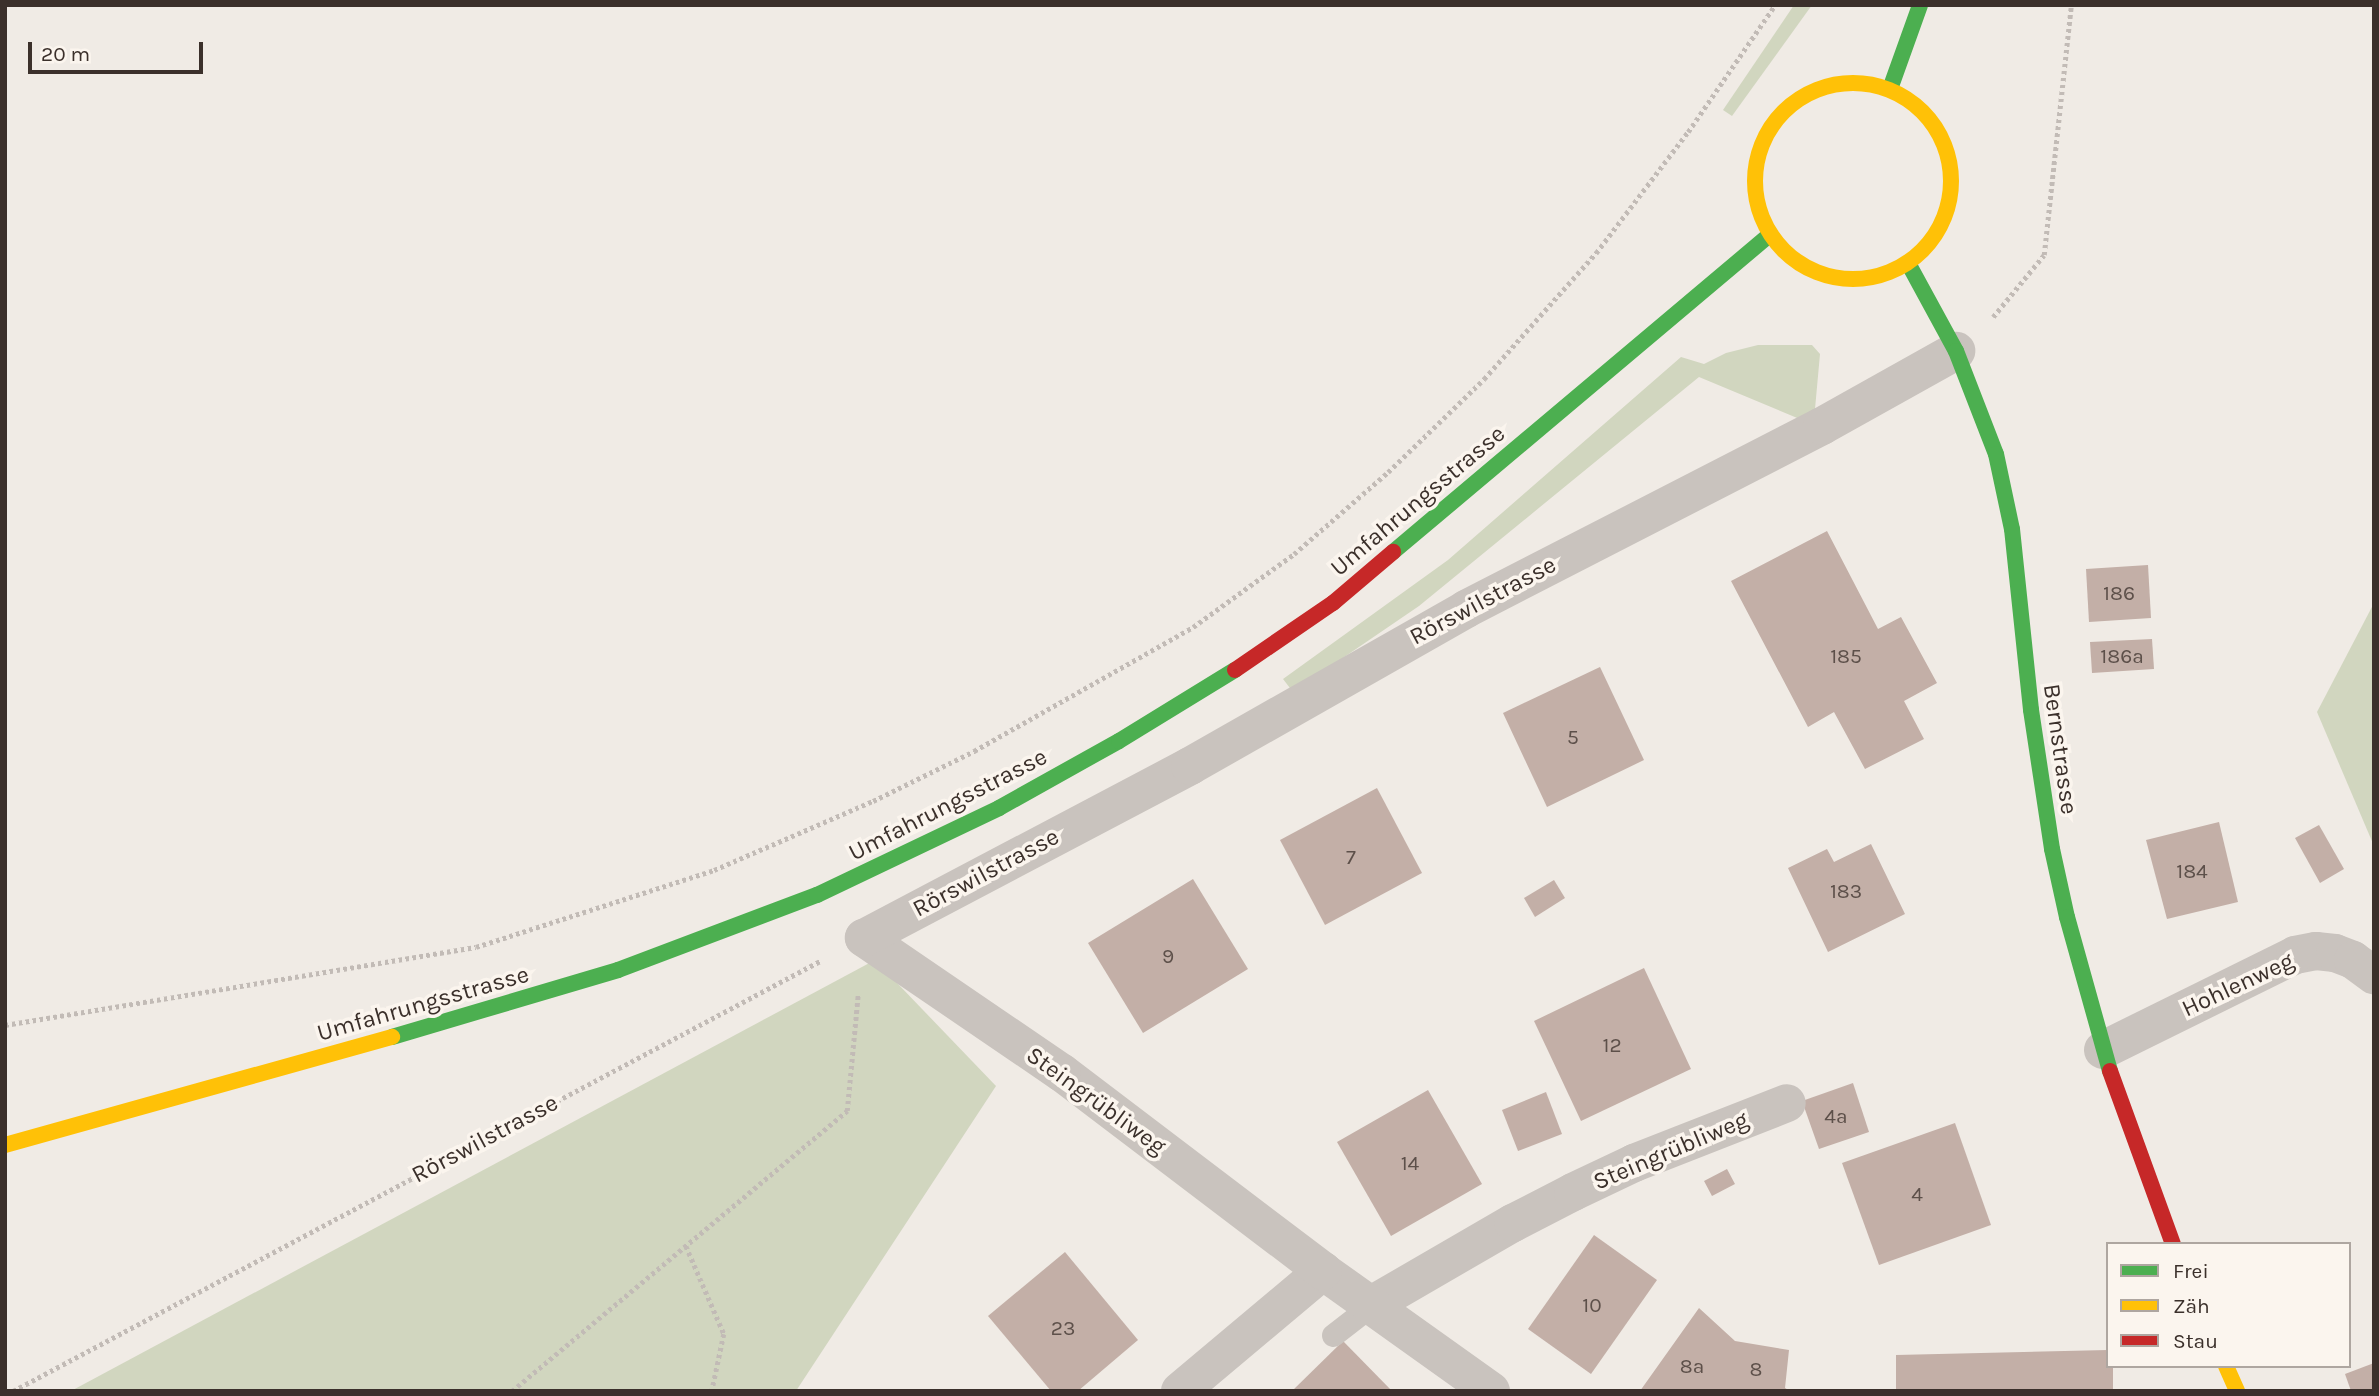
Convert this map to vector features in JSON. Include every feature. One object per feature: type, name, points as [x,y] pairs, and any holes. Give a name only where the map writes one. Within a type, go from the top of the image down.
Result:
[{"type":"main road","points":[[1891,89],[1920,5]]},
{"type":"main road","points":[[1863,82],[1891,89],[1916,105],[1937,128],[1948,156],[1950,176],[1945,216],[1930,243],[1908,263],[1884,275],[1859,280],[1833,279],[1808,270],[1787,255],[1770,236],[1758,210],[1754,183],[1758,155],[1768,130],[1786,108],[1809,92],[1835,83],[1863,82]]},
{"type":"main road","name":"Umfahrungsstrasse","points":[[5,1145],[482,1012],[618,970],[817,894],[999,807],[1119,741],[1252,659],[1333,603],[1770,236]]},
{"type":"main road","name":"Bernstrasse","points":[[1908,263],[1956,351],[1996,454],[2012,529],[2031,710],[2052,849],[2083,982],[2103,1049],[2122,1109],[2172,1242]]},
{"type":"main road","points":[[2227,1368],[2237,1391]]},
{"type":"street","name":"Rörswilstrasse","points":[[864,937],[1190,765],[1466,609],[1822,426],[1956,351]]},
{"type":"street","name":"Steingrübliweg","points":[[864,937],[1062,1073],[1323,1271],[1373,1304],[1491,1391]]},
{"type":"street","name":"Hohlenweg","points":[[2103,1049],[2295,956],[2316,951],[2335,953],[2353,960],[2374,975]]},
{"type":"street","name":"Steingrübliweg","points":[[1373,1304],[1513,1223],[1573,1192],[1634,1163],[1787,1103]]},
{"type":"street","points":[[1180,1391],[1323,1271]]},
{"type":"lane","points":[[1334,1335],[1373,1304]]},
{"type":"path","points":[[5,1025],[476,947],[714,870],[873,801],[974,751],[1193,627],[1294,554],[1388,472],[1484,379],[1596,253],[1688,132],[1775,5]]},
{"type":"path","points":[[1956,351],[1998,312],[2044,255],[2071,5]]},
{"type":"path","points":[[512,1391],[847,1111],[864,937]]},
{"type":"path","name":"Rörswilstrasse","points":[[13,1391],[864,937]]},
{"type":"path","points":[[686,1246],[724,1334],[712,1391]]},
{"type":"green space","points":[[1794,5],[1812,5],[1732,116],[1723,110]]},
{"type":"green space","points":[[1758,345],[1812,345],[1820,354],[1815,409],[1802,420],[1699,377],[1419,606],[1293,692],[1283,679],[1448,560],[1681,357],[1704,364],[1726,353]]},
{"type":"green space","points":[[2374,603],[2374,846],[2317,712]]},
{"type":"green space","points":[[875,960],[996,1086],[796,1391],[71,1391]]},
{"type":"building","points":[[1827,531],[1878,629],[1901,617],[1937,683],[1904,701],[1924,739],[1865,769],[1834,712],[1808,727],[1731,581]]},
{"type":"building","points":[[2148,565],[2151,618],[2089,622],[2086,569]]},
{"type":"building","points":[[2152,639],[2154,669],[2092,673],[2090,642]]},
{"type":"building","points":[[1600,667],[1644,760],[1547,807],[1503,713]]},
{"type":"building","points":[[1377,788],[1422,873],[1325,925],[1280,840]]},
{"type":"building","points":[[2219,822],[2238,902],[2167,919],[2146,840]]},
{"type":"building","points":[[2319,825],[2344,869],[2320,883],[2295,838]]},
{"type":"building","points":[[1871,844],[1905,914],[1828,952],[1788,868],[1827,849],[1834,862]]},
{"type":"building","points":[[1193,879],[1248,969],[1143,1033],[1088,943]]},
{"type":"building","points":[[1554,880],[1565,898],[1535,917],[1524,898]]},
{"type":"building","points":[[1644,968],[1691,1069],[1581,1121],[1534,1021]]},
{"type":"building","points":[[1853,1083],[1869,1132],[1819,1149],[1802,1101]]},
{"type":"building","points":[[1428,1090],[1482,1184],[1391,1236],[1337,1142]]},
{"type":"building","points":[[1546,1092],[1562,1134],[1518,1151],[1502,1110]]},
{"type":"building","points":[[1955,1123],[1991,1225],[1879,1265],[1842,1163]]},
{"type":"building","points":[[1727,1169],[1735,1184],[1712,1196],[1704,1181]]},
{"type":"building","points":[[1594,1235],[1657,1280],[1591,1374],[1528,1329]]},
{"type":"building","points":[[1065,1252],[1138,1340],[1078,1391],[1051,1391],[988,1316]]},
{"type":"building","points":[[1699,1308],[1735,1341],[1789,1350],[1785,1388],[1790,1391],[1640,1391]]},
{"type":"building","points":[[1343,1341],[1392,1391],[1292,1391]]},
{"type":"building","points":[[2106,1350],[2106,1368],[2113,1368],[2113,1391],[1896,1391],[1896,1355]]},
{"type":"building","points":[[2374,1363],[2374,1391],[2351,1391],[2345,1374]]},
{"type":"traffic: fast","points":[[1890,89],[1920,5]]},
{"type":"traffic: fast","points":[[1393,552],[1770,235]]},
{"type":"traffic: fast","points":[[1908,263],[1956,351],[1996,454],[2012,529],[2031,710],[2052,849],[2067,917],[2110,1071]]},
{"type":"traffic: fast","points":[[392,1037],[618,970],[817,895],[999,808],[1119,741],[1235,670]]},
{"type":"traffic: slow","points":[[1853,83],[1872,84],[1891,90],[1923,111],[1944,143],[1950,162],[1951,181],[1950,200],[1944,219],[1923,251],[1891,272],[1872,278],[1853,279],[1834,278],[1815,272],[1783,251],[1762,219],[1756,200],[1755,181],[1756,162],[1762,143],[1783,111],[1815,90],[1834,84],[1853,83]]},
{"type":"traffic: slow","points":[[5,1145],[392,1037]]},
{"type":"traffic: slow","points":[[2227,1368],[2237,1391]]},
{"type":"traffic: jam","points":[[1235,670],[1333,603],[1393,552]]},
{"type":"traffic: jam","points":[[2110,1071],[2172,1242]]}]
